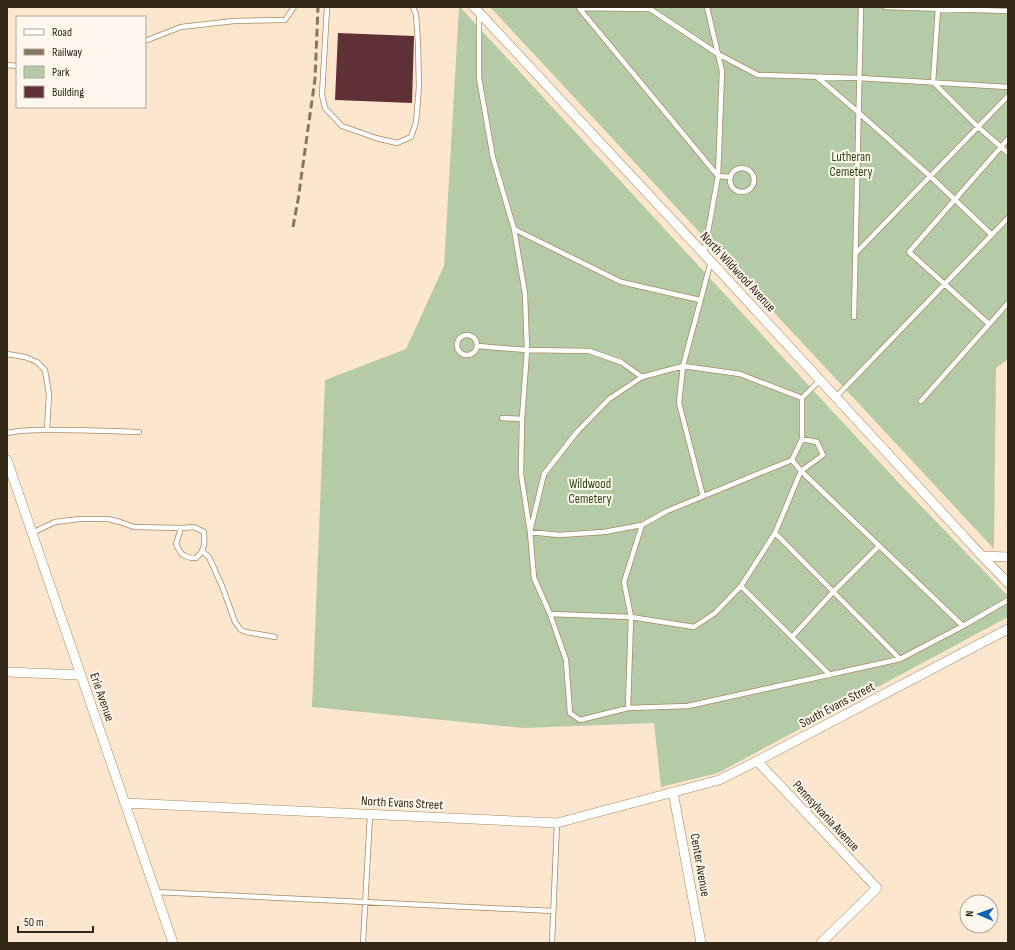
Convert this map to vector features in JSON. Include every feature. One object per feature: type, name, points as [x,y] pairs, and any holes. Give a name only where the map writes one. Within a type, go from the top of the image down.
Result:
[{"type":"street","name":"North Wildwood Avenue","points":[[476,10],[711,261],[1008,583]]},
{"type":"street","name":"Erie Avenue","points":[[7,460],[173,943]]},
{"type":"street","points":[[982,556],[1008,556]]},
{"type":"street","name":"South Evans Street","points":[[673,792],[719,780],[757,762],[1008,628]]},
{"type":"street","points":[[7,672],[80,675]]},
{"type":"street","name":"Pennsylvania Avenue","points":[[757,762],[877,888],[821,943]]},
{"type":"street","name":"North Evans Street","points":[[125,803],[557,823],[673,792]]},
{"type":"street","name":"Center Avenue","points":[[673,792],[701,943]]},
{"type":"lane","points":[[146,41],[181,27],[234,20],[286,20],[294,7]]},
{"type":"lane","points":[[327,7],[322,95],[325,108],[342,126],[376,138],[397,143],[411,138],[416,122],[420,87],[418,36],[414,7]]},
{"type":"lane","points":[[704,254],[718,176],[722,71],[707,7]]},
{"type":"lane","points":[[854,317],[861,7]]},
{"type":"lane","points":[[885,7],[1008,11]]},
{"type":"lane","points":[[579,8],[650,9],[718,54],[758,75],[859,78],[1008,87]]},
{"type":"lane","points":[[579,8],[718,176],[731,177]]},
{"type":"lane","points":[[938,9],[933,82],[978,127],[1008,153]]},
{"type":"lane","points":[[476,10],[479,78],[493,158],[514,229],[525,294],[527,350],[522,419],[521,474],[530,532],[534,578],[550,614],[566,660],[570,713],[580,720],[628,708],[688,706],[900,659],[963,626],[1008,600]]},
{"type":"lane","points":[[817,77],[930,176],[992,235]]},
{"type":"lane","points":[[855,254],[1008,96]]},
{"type":"lane","points":[[989,324],[909,252],[1008,139]]},
{"type":"lane","points":[[746,168],[752,174],[754,181],[751,188],[740,191],[732,185],[731,177],[732,174],[738,169],[746,168]]},
{"type":"lane","points":[[836,398],[1008,218]]},
{"type":"lane","points":[[514,229],[621,282],[700,300]]},
{"type":"lane","points":[[703,496],[679,403],[682,366],[711,261]]},
{"type":"lane","points":[[921,401],[1008,303]]},
{"type":"lane","points":[[470,336],[475,340],[477,346],[474,352],[465,355],[457,349],[457,343],[460,337],[470,336]]},
{"type":"lane","points":[[477,346],[527,350],[588,351],[622,362],[642,377]]},
{"type":"lane","points":[[7,354],[25,357],[37,362],[45,370],[49,394],[47,430]]},
{"type":"lane","points":[[530,532],[544,474],[576,433],[609,399],[642,377],[682,366],[740,374],[802,398]]},
{"type":"lane","points":[[530,532],[560,535],[604,532],[642,525],[667,511],[792,460],[802,439],[802,398],[820,380]]},
{"type":"lane","points":[[502,418],[522,419]]},
{"type":"lane","points":[[7,433],[18,430],[139,432]]},
{"type":"lane","points":[[550,614],[631,617],[694,627],[715,614],[741,586],[775,533],[801,471],[823,455],[817,442],[802,439]]},
{"type":"lane","points":[[792,460],[801,471],[963,626]]},
{"type":"lane","points":[[32,533],[55,522],[80,519],[108,519],[134,527],[194,527],[204,532],[205,540],[203,552],[196,558],[187,558],[180,552],[176,544],[181,528]]},
{"type":"lane","points":[[628,708],[631,617],[624,582],[642,525]]},
{"type":"lane","points":[[775,533],[900,659]]},
{"type":"lane","points":[[792,637],[833,592],[879,546]]},
{"type":"lane","points":[[203,552],[209,557],[222,586],[235,622],[241,630],[275,637]]},
{"type":"lane","points":[[741,586],[830,675]]},
{"type":"lane","points":[[363,943],[370,814]]},
{"type":"lane","points":[[552,943],[557,823]]},
{"type":"lane","points":[[156,892],[553,912]]},
{"type":"green space","name":"Wildwood Cemetery","points":[[459,7],[896,480],[1008,596],[1008,617],[718,773],[661,787],[654,723],[523,728],[312,707],[325,380],[406,349],[444,266]]},
{"type":"green space","name":"Lutheran Cemetery","points":[[490,7],[1008,7],[1008,359],[996,368],[994,549]]},
{"type":"building","points":[[338,33],[414,36],[412,103],[335,100]]},
{"type":"railway","points":[[293,227],[315,79],[318,7]]}]
